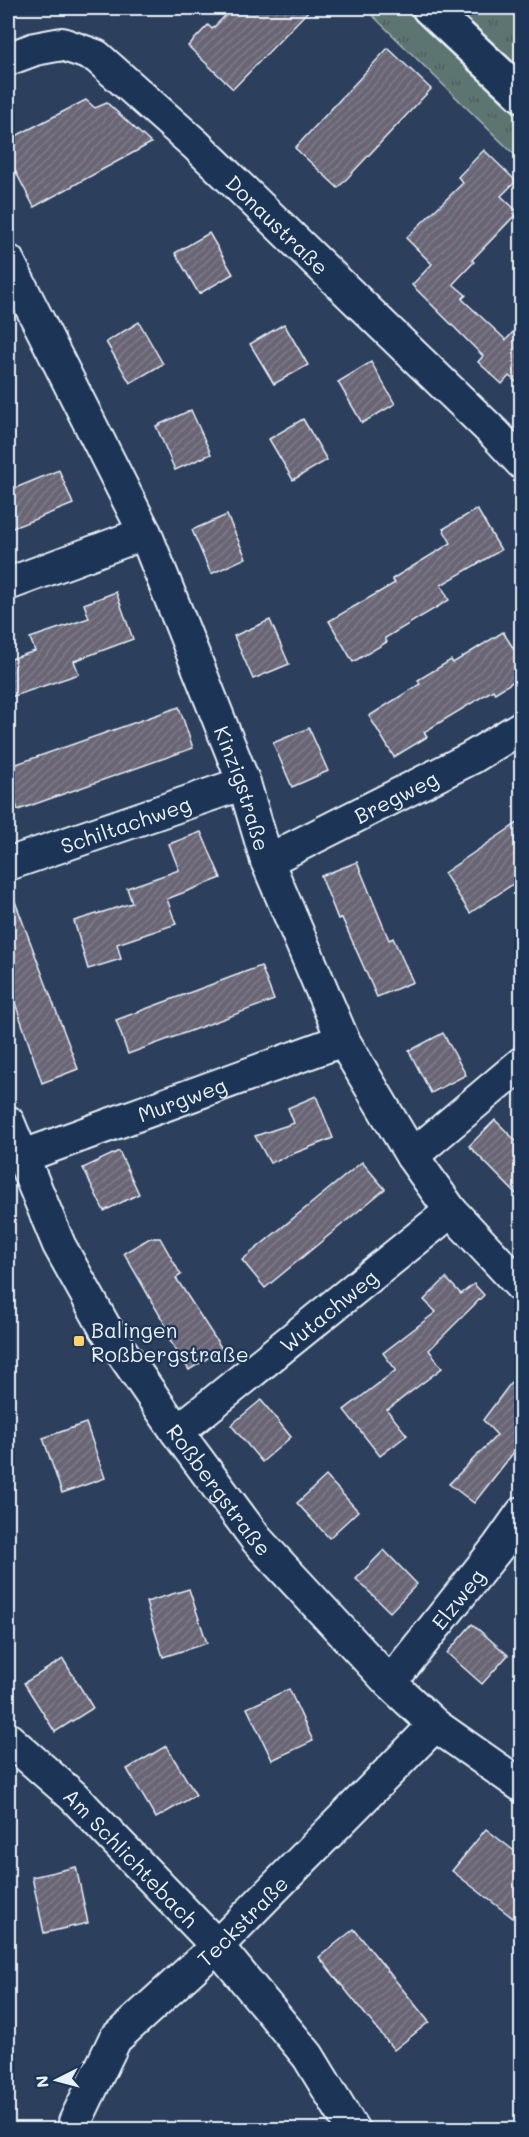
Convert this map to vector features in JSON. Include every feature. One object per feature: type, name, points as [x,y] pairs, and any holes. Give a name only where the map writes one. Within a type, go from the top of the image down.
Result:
[{"type":"street","points":[[429,8],[522,95]]},
{"type":"street","name":"Donaustraße","points":[[8,59],[35,49],[62,45],[96,56],[196,145],[495,434],[522,463]]},
{"type":"street","name":"Kinzigstraße","points":[[8,261],[145,533],[244,783],[267,861],[343,1040],[412,1156],[451,1211],[522,1287]]},
{"type":"street","points":[[8,584],[145,533]]},
{"type":"street","name":"Bregweg","points":[[267,861],[471,758],[522,727]]},
{"type":"street","name":"Schiltachweg","points":[[8,864],[244,783]]},
{"type":"street","name":"Murgweg","points":[[21,1157],[343,1040]]},
{"type":"street","points":[[412,1156],[522,1063]]},
{"type":"street","name":"Roßbergstraße","points":[[8,1122],[59,1245],[104,1326],[177,1432],[257,1540],[390,1683],[435,1725],[522,1786]]},
{"type":"street","name":"Wutachweg","points":[[177,1432],[451,1211]]},
{"type":"street","name":"Elzweg","points":[[390,1683],[498,1547],[522,1513]]},
{"type":"street","name":"Teckstraße","points":[[76,2130],[75,2122],[116,2039],[217,1946],[435,1725]]},
{"type":"street","name":"Am Schlichtebach","points":[[8,1740],[73,1796],[217,1946],[308,2056],[353,2130]]},
{"type":"green space","points":[[365,8],[521,8],[521,161]]},
{"type":"building","points":[[233,8],[311,8],[233,89],[188,46],[208,25],[212,29]]},
{"type":"building","points":[[388,48],[431,89],[338,188],[295,148]]},
{"type":"building","points":[[86,100],[95,108],[107,103],[151,143],[34,207],[8,157],[8,140]]},
{"type":"building","points":[[484,150],[516,181],[501,196],[518,212],[472,260],[474,262],[453,284],[466,295],[462,299],[506,340],[522,322],[522,387],[509,376],[502,384],[478,362],[483,356],[412,285],[432,264],[406,238],[463,183],[458,177]]},
{"type":"building","points":[[209,233],[233,274],[199,294],[175,253]]},
{"type":"building","points":[[139,322],[163,364],[130,383],[106,342]]},
{"type":"building","points":[[284,324],[308,365],[274,384],[250,344]]},
{"type":"building","points":[[371,362],[395,404],[362,423],[338,382]]},
{"type":"building","points":[[191,410],[211,454],[175,470],[156,426]]},
{"type":"building","points":[[303,419],[327,460],[293,480],[269,439]]},
{"type":"building","points":[[59,470],[73,504],[8,530],[8,491]]},
{"type":"building","points":[[477,509],[501,550],[441,585],[449,600],[385,638],[387,642],[353,662],[329,621],[395,583],[392,579],[451,543],[443,529]]},
{"type":"building","points":[[227,515],[246,558],[211,574],[192,530]]},
{"type":"building","points":[[116,592],[133,639],[74,661],[79,674],[8,698],[8,660],[35,651],[30,638],[89,618],[84,604]]},
{"type":"building","points":[[270,620],[289,664],[253,679],[234,636]]},
{"type":"building","points":[[503,632],[522,662],[522,676],[495,693],[493,690],[424,732],[427,737],[394,757],[369,716],[420,684],[418,680],[451,660],[453,663]]},
{"type":"building","points":[[179,707],[193,748],[18,810],[8,780],[8,767]]},
{"type":"building","points":[[309,728],[328,771],[292,787],[273,743]]},
{"type":"building","points":[[522,820],[522,878],[470,913],[444,873]]},
{"type":"building","points":[[201,832],[221,878],[167,899],[176,924],[117,944],[121,959],[88,969],[74,921],[132,903],[127,888],[179,870],[169,844]]},
{"type":"building","points":[[357,862],[389,940],[393,938],[413,982],[377,997],[342,918],[338,919],[321,876]]},
{"type":"building","points":[[10,888],[78,1069],[42,1083],[8,982],[8,889]]},
{"type":"building","points":[[261,966],[274,1000],[128,1054],[116,1020]]},
{"type":"building","points":[[443,1033],[466,1075],[431,1093],[409,1051]]},
{"type":"building","points":[[316,1096],[333,1138],[270,1163],[255,1136],[294,1123],[288,1108]]},
{"type":"building","points":[[495,1120],[522,1147],[522,1200],[469,1146]]},
{"type":"building","points":[[119,1151],[139,1194],[104,1211],[83,1168]]},
{"type":"building","points":[[362,1162],[385,1189],[265,1288],[242,1260]]},
{"type":"building","points":[[150,1238],[160,1238],[181,1275],[176,1278],[222,1349],[189,1370],[163,1330],[167,1328],[124,1253]]},
{"type":"building","points":[[446,1278],[461,1294],[474,1284],[484,1295],[429,1350],[442,1368],[387,1410],[407,1435],[380,1456],[344,1410],[396,1370],[383,1353],[436,1312],[424,1300]]},
{"type":"building","points":[[522,1368],[522,1460],[514,1452],[474,1503],[449,1484],[497,1435],[483,1420]]},
{"type":"building","points":[[261,1400],[291,1437],[262,1462],[231,1425]]},
{"type":"building","points":[[86,1423],[105,1478],[62,1493],[43,1438]]},
{"type":"building","points":[[326,1476],[358,1511],[329,1538],[297,1503]]},
{"type":"building","points":[[384,1550],[417,1584],[390,1612],[356,1579]]},
{"type":"building","points":[[189,1589],[207,1643],[163,1657],[146,1602]]},
{"type":"building","points":[[472,1624],[508,1655],[482,1684],[447,1653]]},
{"type":"building","points":[[63,1659],[93,1708],[55,1732],[24,1683]]},
{"type":"building","points":[[289,1689],[313,1741],[272,1760],[247,1708]]},
{"type":"building","points":[[166,1746],[196,1795],[156,1818],[127,1769]]},
{"type":"building","points":[[486,1829],[522,1857],[522,1925],[452,1871]]},
{"type":"building","points":[[76,1867],[88,1923],[44,1933],[32,1877]]},
{"type":"building","points":[[354,1929],[429,2022],[394,2050],[319,1957]]},
{"type":"place","name":"Balingen Roßbergstraße","points":[[79,1341]]}]
